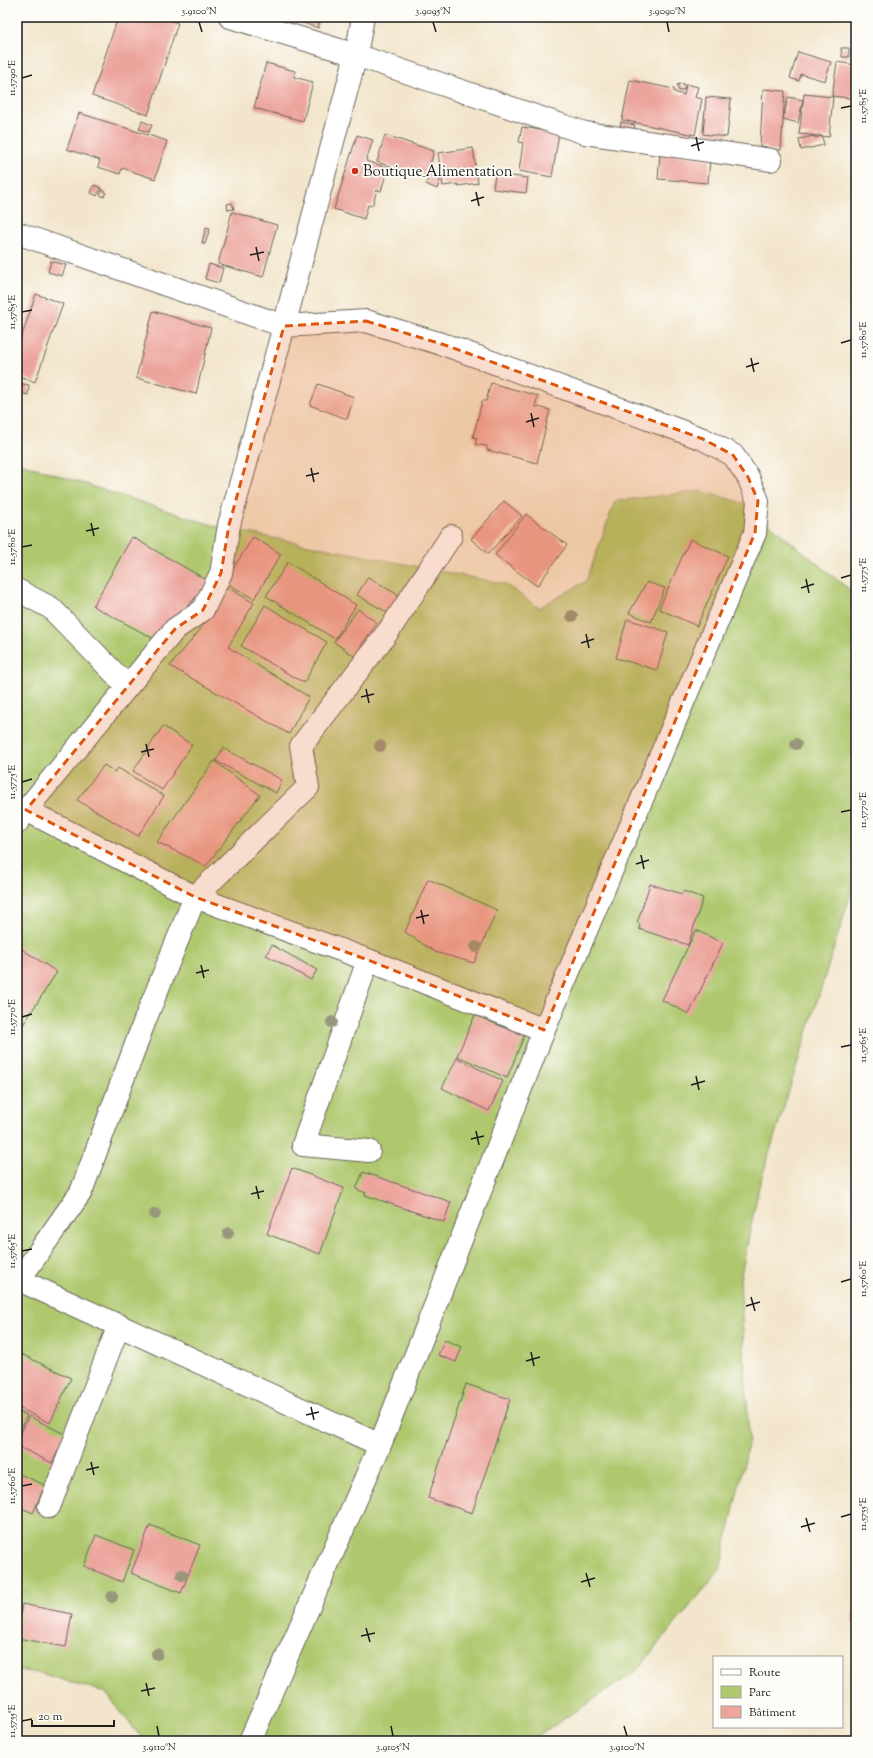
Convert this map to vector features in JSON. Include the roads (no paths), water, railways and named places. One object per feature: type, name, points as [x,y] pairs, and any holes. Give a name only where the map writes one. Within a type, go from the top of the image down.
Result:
[{"type":"street","points":[[230,17],[356,55],[585,132],[770,160]]},
{"type":"street","points":[[363,17],[356,55],[229,525],[221,573],[203,610],[175,629],[21,816],[195,897],[368,960],[544,1030]]},
{"type":"street","points":[[17,233],[284,326],[366,321],[448,346],[703,439],[733,455],[748,478],[758,501],[755,533],[544,1030],[380,1445],[250,1741]]},
{"type":"street","points":[[380,1445],[18,1280],[81,1192],[145,1020],[195,897],[308,787],[301,746],[390,629],[451,536]]},
{"type":"street","points":[[17,590],[51,608],[127,686]]},
{"type":"street","points":[[368,960],[303,1145],[369,1151]]},
{"type":"street","points":[[49,1507],[119,1325]]},
{"type":"place","name":"Boutique_Alimentation","points":[[355,171]]}]
